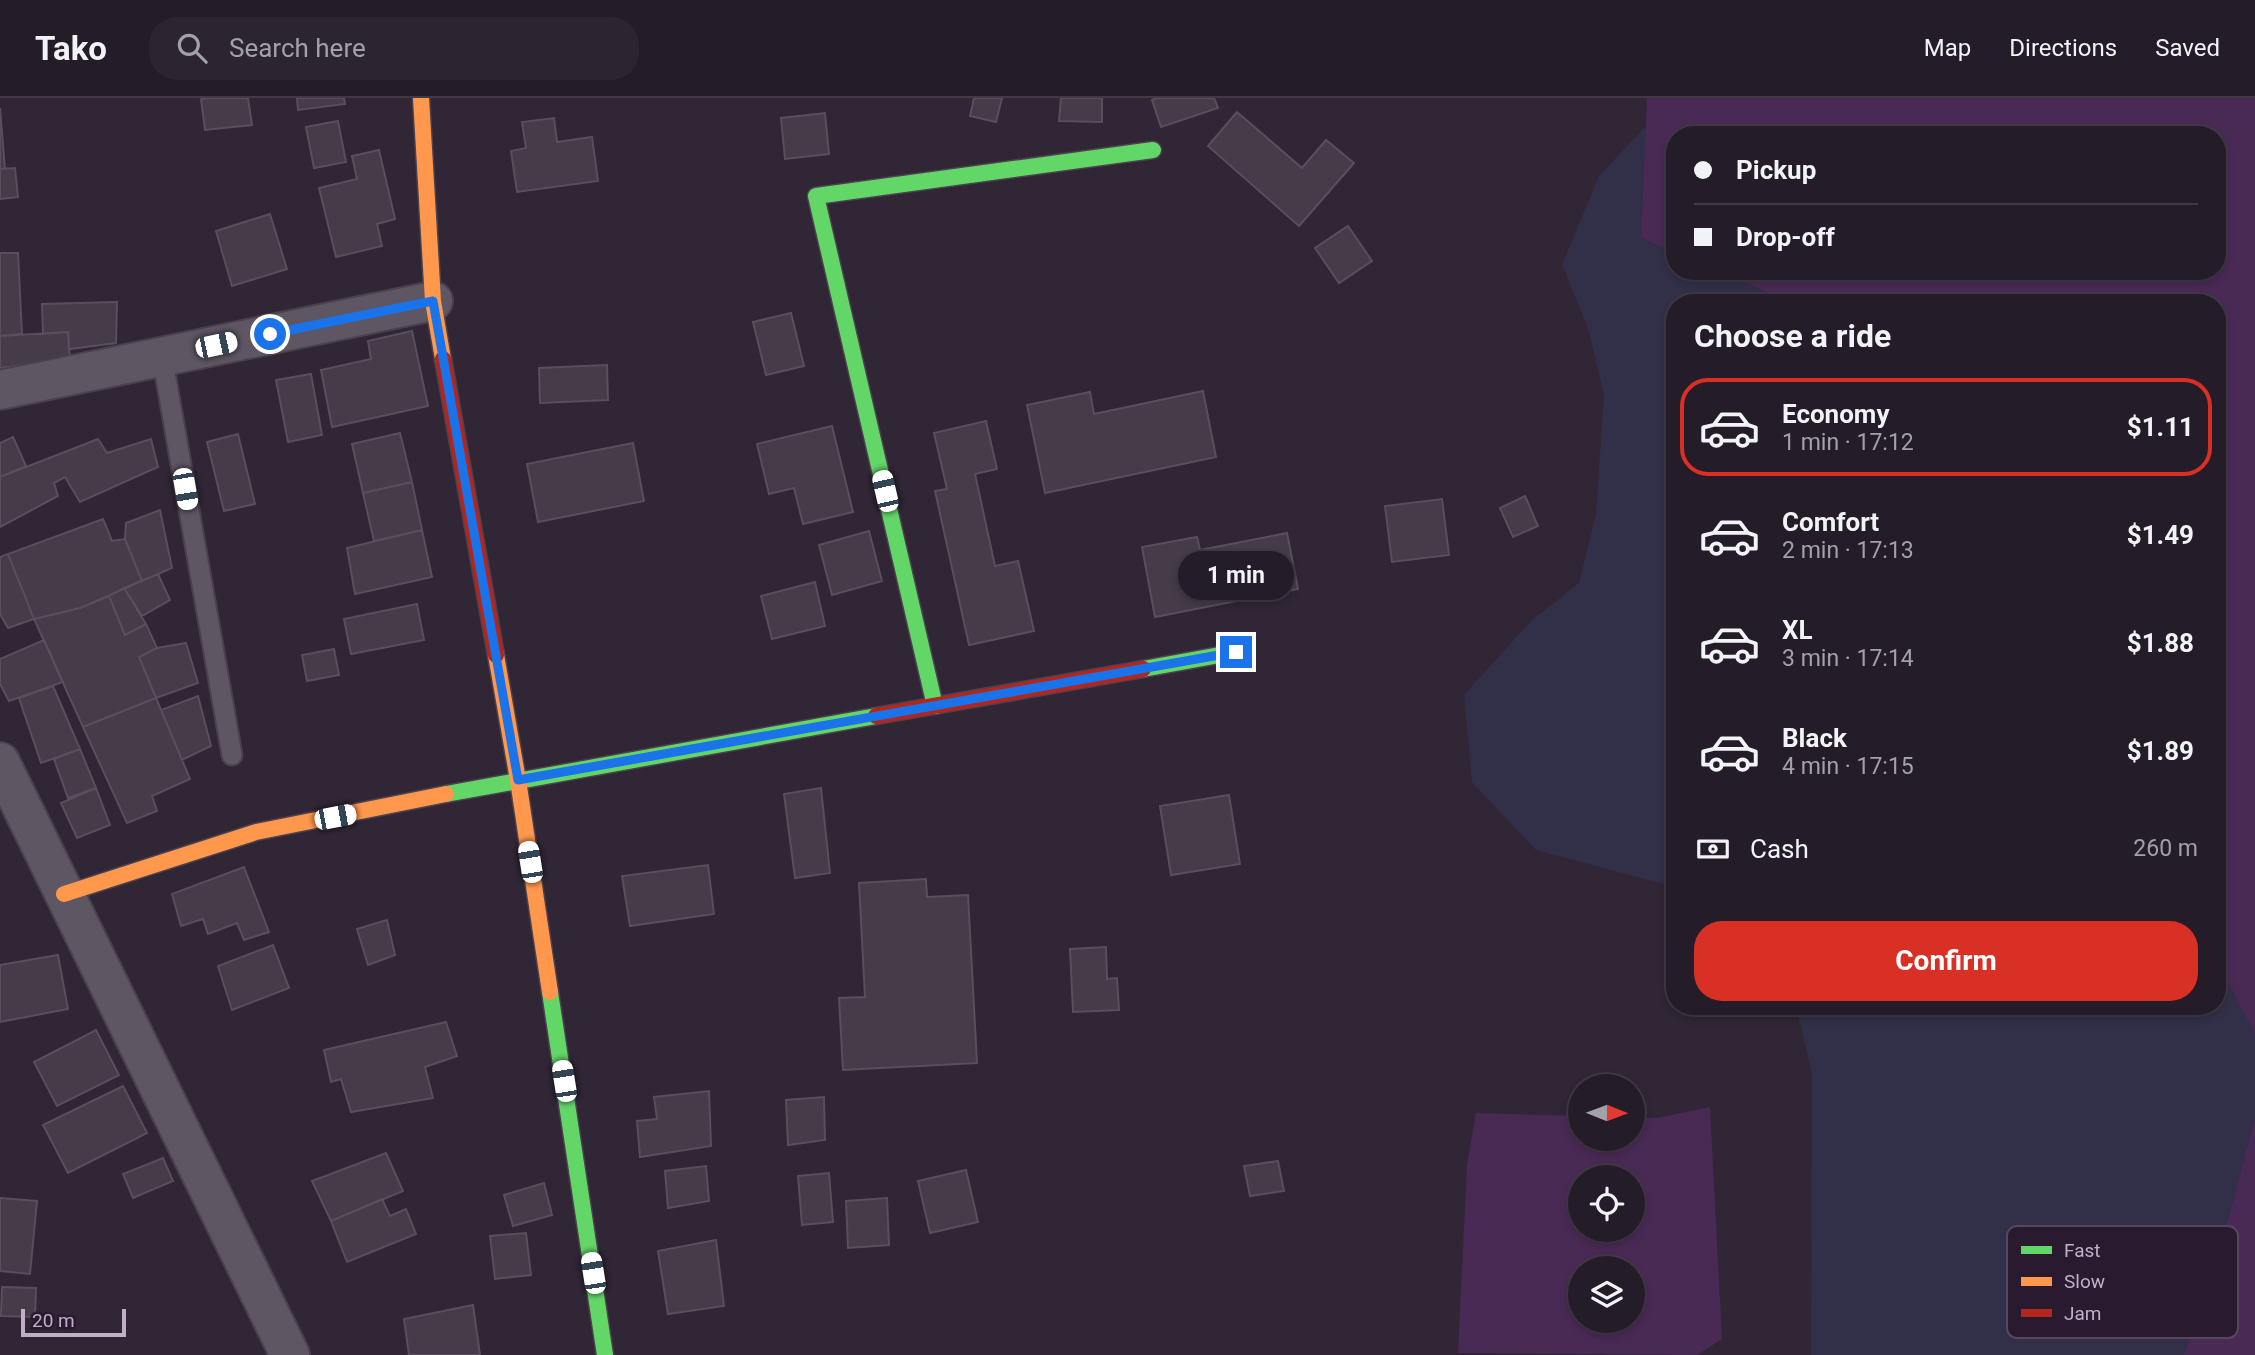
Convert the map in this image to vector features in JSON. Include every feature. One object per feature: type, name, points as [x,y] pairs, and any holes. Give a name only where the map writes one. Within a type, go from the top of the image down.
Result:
[{"type":"street","points":[[421,98],[433,301],[518,780],[605,1355]]},
{"type":"street","points":[[935,706],[816,196],[1153,150]]},
{"type":"street","points":[[0,390],[433,301]]},
{"type":"street","points":[[64,894],[256,832],[518,780],[1236,652]]},
{"type":"street","points":[[0,762],[290,1355]]},
{"type":"lane","points":[[162,356],[232,755]]},
{"type":"shaded area","points":[[1647,98],[2255,98],[2255,1034],[2226,979],[2226,294],[1771,294],[1739,280],[2226,280],[2226,126],[1666,126],[1666,249],[1641,238]]},
{"type":"shaded area","points":[[1646,126],[1641,238],[1666,249],[1666,280],[1739,280],[1771,294],[1666,294],[1666,885],[1536,850],[1472,782],[1464,695],[1531,621],[1579,583],[1596,514],[1604,395],[1588,328],[1562,265],[1599,176]]},
{"type":"shaded area","points":[[2226,979],[2255,1034],[2255,1118],[2226,1226],[2007,1226],[2007,1338],[2190,1338],[2183,1355],[1811,1355],[1812,1074],[1798,1015],[2226,1015]]},
{"type":"shaded area","points":[[1710,1107],[1722,1339],[1697,1355],[1458,1353],[1467,1165],[1476,1113],[1568,1116],[1568,1152],[1645,1152],[1645,1118],[1657,1118]]},
{"type":"shaded area","points":[[2255,1118],[2255,1355],[2183,1355],[2190,1338],[2238,1338],[2238,1226],[2226,1226]]},
{"type":"building","points":[[248,98],[252,125],[205,130],[201,99]]},
{"type":"building","points":[[297,98],[344,98],[345,104],[298,110]]},
{"type":"building","points":[[974,98],[1002,98],[996,122],[970,116]]},
{"type":"building","points":[[1061,98],[1102,98],[1102,122],[1059,121]]},
{"type":"building","points":[[1214,98],[1218,108],[1161,127],[1152,100]]},
{"type":"building","points":[[0,108],[5,169],[0,169]]},
{"type":"building","points":[[1237,112],[1302,168],[1326,140],[1354,163],[1299,226],[1208,146]]},
{"type":"building","points":[[825,113],[829,154],[785,159],[781,118]]},
{"type":"building","points":[[554,118],[557,142],[592,137],[598,181],[517,192],[511,151],[526,148],[522,122]]},
{"type":"building","points":[[338,121],[346,162],[314,168],[306,127]]},
{"type":"building","points":[[379,150],[395,219],[377,224],[382,246],[336,257],[319,188],[357,179],[352,156]]},
{"type":"building","points":[[15,168],[18,197],[0,199],[0,169]]},
{"type":"building","points":[[270,214],[287,269],[232,286],[216,231]]},
{"type":"building","points":[[1348,226],[1372,261],[1339,283],[1315,248]]},
{"type":"building","points":[[0,253],[18,253],[22,334],[0,336]]},
{"type":"building","points":[[117,302],[116,343],[69,349],[68,332],[43,334],[42,304]]},
{"type":"building","points":[[791,313],[804,366],[766,375],[753,322]]},
{"type":"building","points":[[412,331],[428,406],[332,427],[321,370],[371,359],[368,341]]},
{"type":"building","points":[[68,332],[70,359],[0,368],[0,336]]},
{"type":"building","points":[[607,365],[608,400],[540,403],[539,368]]},
{"type":"building","points":[[311,374],[322,435],[288,442],[276,380]]},
{"type":"building","points":[[1203,391],[1216,457],[1045,493],[1027,405],[1090,392],[1094,414]]},
{"type":"building","points":[[986,421],[997,469],[975,474],[995,566],[1018,561],[1034,631],[969,645],[935,491],[947,489],[934,433]]},
{"type":"building","points":[[832,426],[853,512],[803,524],[794,488],[769,494],[757,444]]},
{"type":"building","points":[[400,433],[412,482],[363,493],[352,444]]},
{"type":"building","points":[[238,434],[255,504],[224,511],[207,442]]},
{"type":"building","points":[[13,437],[26,466],[0,477],[0,443]]},
{"type":"building","points":[[98,439],[107,453],[151,439],[158,467],[80,502],[65,477],[54,483],[58,496],[0,527],[0,477]]},
{"type":"building","points":[[633,443],[644,501],[538,522],[527,464]]},
{"type":"building","points":[[412,482],[422,530],[374,541],[363,493]]},
{"type":"building","points":[[1525,496],[1538,526],[1513,537],[1500,508]]},
{"type":"building","points":[[1442,499],[1449,555],[1392,562],[1385,506]]},
{"type":"building","points":[[160,510],[172,568],[142,581],[125,539],[126,523]]},
{"type":"building","points":[[103,519],[112,541],[125,539],[142,581],[80,608],[34,619],[8,554]]},
{"type":"building","points":[[422,530],[432,577],[355,594],[347,548]]},
{"type":"building","points":[[869,531],[882,581],[832,595],[819,545]]},
{"type":"building","points":[[1287,533],[1298,589],[1155,617],[1142,547],[1197,537],[1200,550]]},
{"type":"building","points":[[8,554],[34,619],[8,628],[0,614],[0,557]]},
{"type":"building","points":[[158,574],[170,600],[142,616],[124,588]]},
{"type":"building","points":[[815,582],[825,626],[772,639],[761,596]]},
{"type":"building","points":[[124,588],[146,624],[125,635],[109,596]]},
{"type":"building","points":[[109,596],[125,635],[146,624],[157,648],[139,657],[156,698],[83,727],[34,619],[80,608]]},
{"type":"building","points":[[417,604],[424,640],[351,654],[344,619]]},
{"type":"building","points":[[44,640],[63,682],[9,701],[0,684],[0,659]]},
{"type":"building","points":[[186,643],[198,683],[156,698],[139,657],[157,648]]},
{"type":"building","points":[[334,649],[339,675],[307,681],[302,655]]},
{"type":"building","points":[[53,686],[80,749],[41,763],[19,698]]},
{"type":"building","points":[[198,696],[211,746],[182,760],[161,710]]},
{"type":"building","points":[[156,698],[190,779],[152,796],[157,811],[127,823],[83,727]]},
{"type":"building","points":[[80,749],[96,788],[68,798],[54,759]]},
{"type":"building","points":[[96,788],[110,825],[77,838],[61,803]]},
{"type":"building","points":[[821,788],[830,873],[795,878],[784,794]]},
{"type":"building","points":[[1229,795],[1240,864],[1171,875],[1160,806]]},
{"type":"building","points":[[708,865],[714,914],[630,926],[622,876]]},
{"type":"building","points":[[244,867],[269,932],[244,940],[237,923],[208,934],[203,919],[181,926],[172,894]]},
{"type":"building","points":[[926,879],[927,897],[968,895],[977,1063],[843,1070],[839,998],[865,997],[859,883]]},
{"type":"building","points":[[387,920],[395,955],[368,965],[357,929]]},
{"type":"building","points":[[273,945],[289,988],[232,1010],[218,966]]},
{"type":"building","points":[[1106,947],[1107,979],[1117,978],[1119,1010],[1073,1012],[1070,949]]},
{"type":"building","points":[[58,955],[68,1009],[0,1022],[0,965]]},
{"type":"building","points":[[446,1022],[457,1056],[425,1067],[433,1098],[351,1112],[341,1079],[331,1082],[324,1050]]},
{"type":"building","points":[[96,1030],[119,1075],[57,1106],[34,1062]]},
{"type":"building","points":[[123,1086],[147,1133],[68,1173],[43,1125]]},
{"type":"building","points":[[709,1091],[711,1146],[640,1157],[637,1121],[657,1119],[654,1097]]},
{"type":"building","points":[[824,1097],[825,1140],[788,1145],[786,1100]]},
{"type":"building","points":[[386,1153],[403,1191],[331,1221],[312,1181]]},
{"type":"building","points":[[163,1158],[173,1181],[133,1198],[123,1174]]},
{"type":"building","points":[[1278,1161],[1284,1191],[1250,1196],[1244,1166]]},
{"type":"building","points":[[706,1166],[709,1201],[668,1208],[665,1171]]},
{"type":"building","points":[[966,1170],[978,1222],[930,1233],[918,1181]]},
{"type":"building","points":[[829,1173],[833,1222],[802,1225],[798,1176]]},
{"type":"building","points":[[544,1183],[552,1215],[513,1226],[504,1195]]},
{"type":"building","points":[[0,1198],[37,1201],[30,1274],[0,1271]]},
{"type":"building","points":[[887,1198],[889,1245],[848,1248],[846,1201]]},
{"type":"building","points":[[382,1199],[390,1216],[406,1209],[416,1234],[347,1262],[331,1221]]},
{"type":"building","points":[[526,1233],[531,1275],[495,1279],[490,1236]]},
{"type":"building","points":[[716,1240],[724,1306],[668,1314],[658,1251]]},
{"type":"building","points":[[2,1287],[36,1288],[35,1317],[1,1316]]},
{"type":"building","points":[[473,1305],[480,1355],[409,1355],[404,1319]]},
{"type":"traffic: fast","points":[[935,706],[816,196],[1153,150]]},
{"type":"traffic: fast","points":[[1143,669],[1236,652]]},
{"type":"traffic: fast","points":[[446,794],[876,716]]},
{"type":"traffic: fast","points":[[550,992],[605,1355]]},
{"type":"traffic: slow","points":[[421,98],[433,301],[443,359]]},
{"type":"traffic: slow","points":[[496,655],[550,992]]},
{"type":"traffic: slow","points":[[64,894],[256,832],[446,794]]},
{"type":"traffic: jam","points":[[443,359],[496,655]]},
{"type":"traffic: jam","points":[[876,716],[1143,669]]},
{"type":"route","points":[[270,334],[433,301],[518,780],[1236,652]]}]
